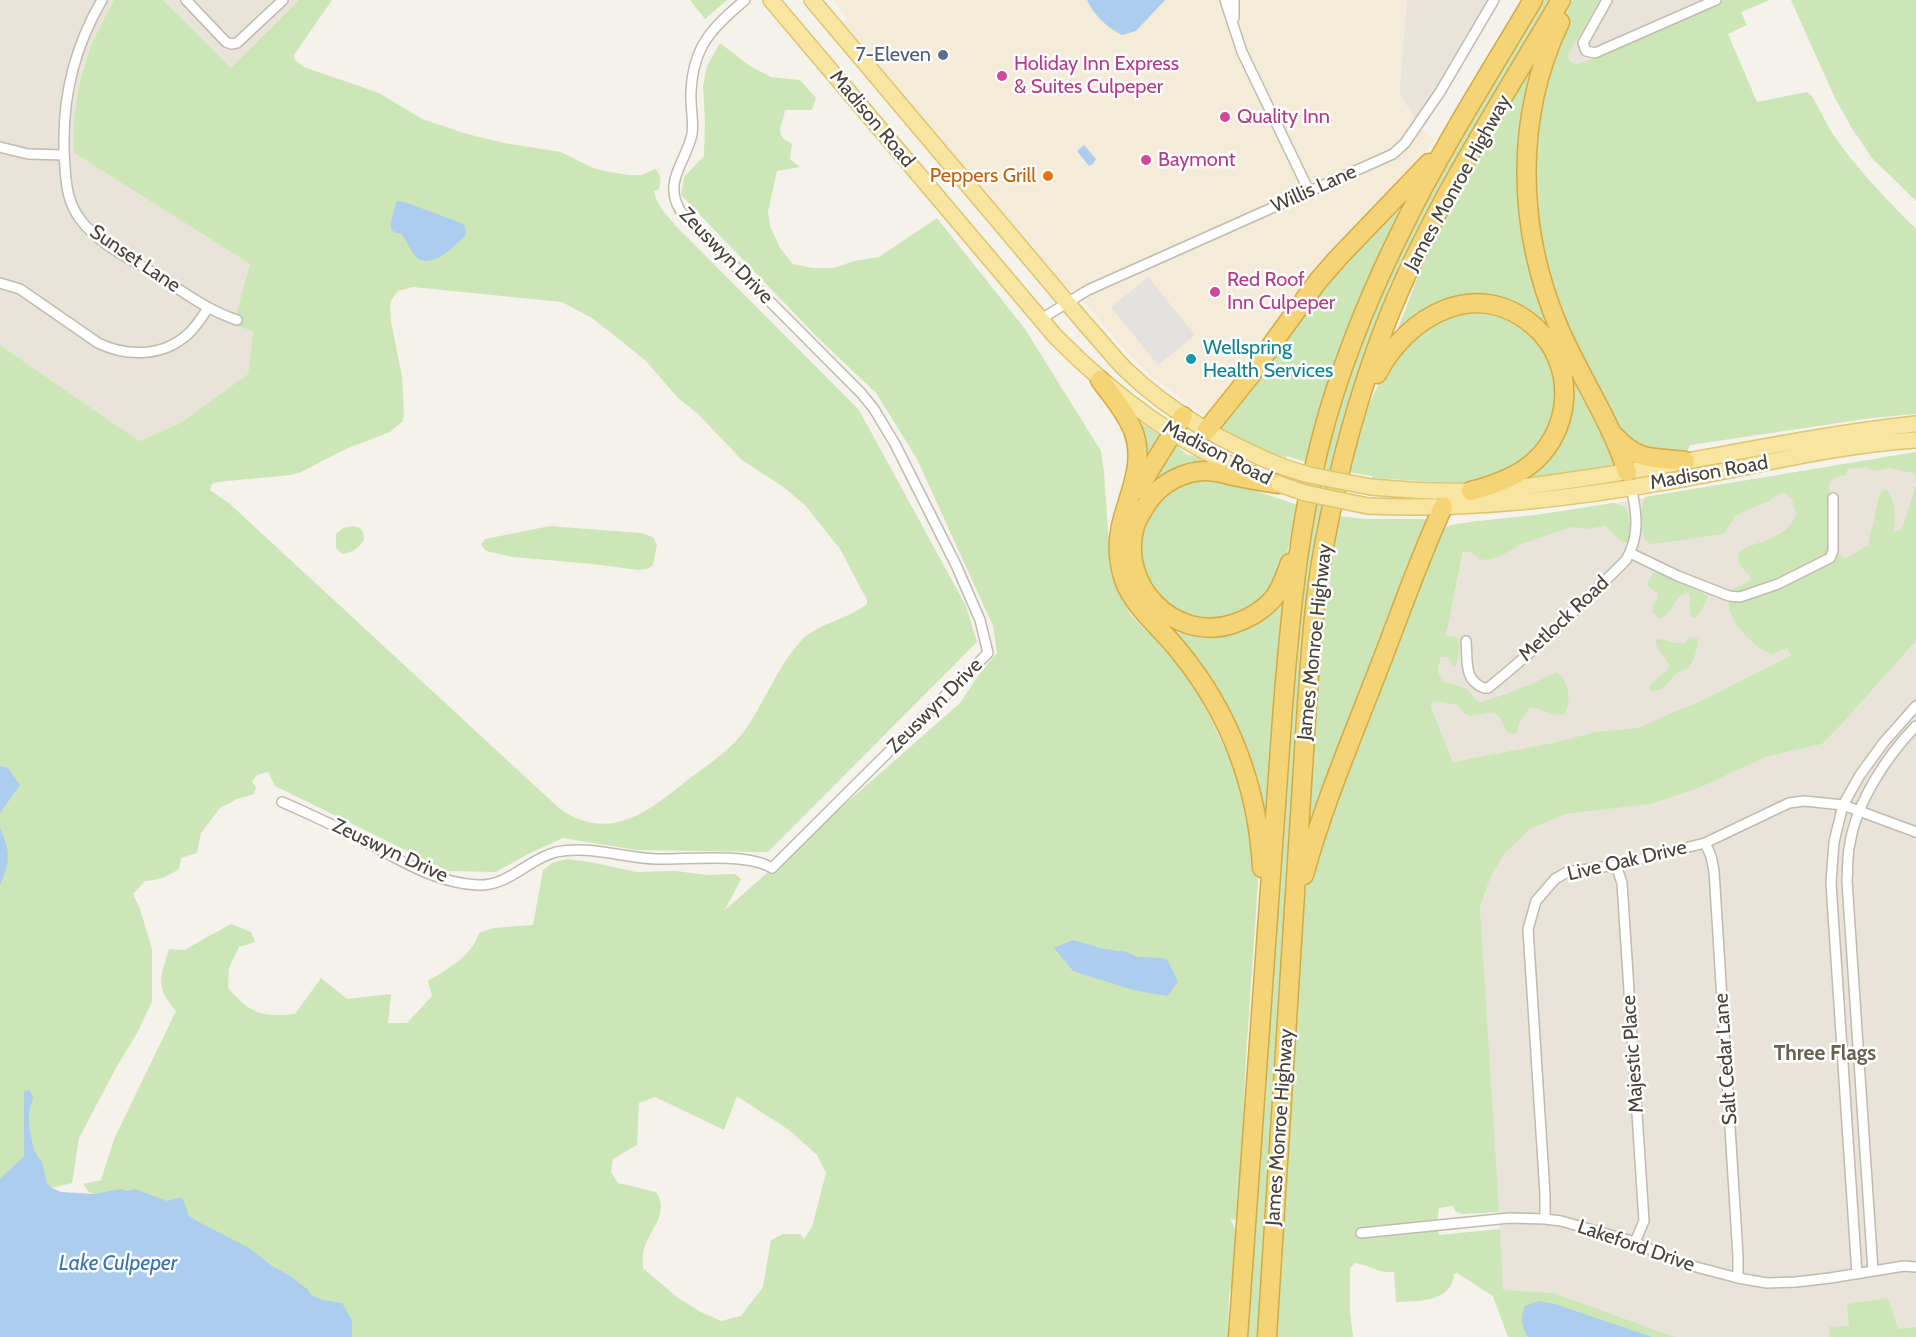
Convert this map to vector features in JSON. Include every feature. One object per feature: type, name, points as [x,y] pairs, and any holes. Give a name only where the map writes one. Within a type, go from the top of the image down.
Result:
[{"type":"highway","name":"James Monroe Highway","points":[[1238,1337],[1291,607],[1301,537],[1328,415],[1350,348],[1388,259],[1404,224],[1461,122],[1533,0]]},
{"type":"highway","name":"James Monroe Highway","points":[[1267,1337],[1307,704],[1323,547],[1346,444],[1387,322],[1427,233],[1561,0]]},
{"type":"highway","points":[[1570,0],[1551,40],[1530,117],[1526,170],[1529,224],[1538,268],[1558,327],[1614,435],[1629,479]]},
{"type":"highway","points":[[1206,431],[1251,375],[1318,281],[1427,165],[1461,122]]},
{"type":"highway","points":[[1346,444],[1366,396],[1387,355],[1418,323],[1442,309],[1466,305],[1487,305],[1509,311],[1535,327],[1545,337],[1554,352],[1560,365],[1564,385],[1563,414],[1556,434],[1536,460],[1514,475],[1472,491]]},
{"type":"highway","points":[[1100,380],[1129,422],[1135,435],[1137,453],[1136,472],[1121,525],[1120,569],[1124,582],[1139,606],[1180,652],[1206,687],[1228,728],[1249,782],[1257,818],[1266,944]]},
{"type":"highway","points":[[1126,510],[1183,416]]},
{"type":"highway","points":[[1614,435],[1625,447],[1638,455],[1685,461]]},
{"type":"highway","points":[[1278,484],[1208,471],[1184,475],[1162,487],[1153,495],[1135,526],[1132,553],[1140,582],[1162,611],[1183,624],[1205,628],[1228,626],[1252,616],[1273,599],[1301,537]]},
{"type":"highway","points":[[1291,945],[1304,876],[1324,808],[1420,559],[1443,507]]},
{"type":"main road","name":"Madison Road","points":[[771,0],[1041,319],[1100,380],[1148,418],[1173,433],[1236,467],[1278,484],[1314,495],[1368,506],[1492,506],[1629,479],[1685,461],[1841,433],[1916,424]]},
{"type":"main road","name":"Madison Road","points":[[812,0],[1124,368],[1159,399],[1206,431],[1237,448],[1283,467],[1309,475],[1371,487],[1472,491],[1629,479],[1677,480],[1839,449],[1912,441]]},
{"type":"street","name":"Sunset Lane","points":[[102,0],[86,29],[73,68],[65,107],[64,155],[70,202],[85,226],[108,244],[208,308],[237,320]]},
{"type":"street","points":[[186,0],[231,45],[237,43],[283,0]]},
{"type":"street","name":"Zeuswyn Drive","points":[[282,802],[326,821],[422,871],[448,881],[474,885],[492,884],[542,857],[560,851],[575,850],[656,859],[703,858],[758,861],[772,868],[988,652],[980,620],[969,592],[896,444],[874,409],[861,393],[676,205],[673,188],[675,178],[692,133],[691,96],[695,63],[714,27],[745,0]]},
{"type":"street","points":[[1225,0],[1242,52],[1309,191]]},
{"type":"street","points":[[1234,0],[1234,26]]},
{"type":"street","name":"Willis Lane","points":[[1041,319],[1088,290],[1393,154],[1400,149],[1440,92],[1494,0]]},
{"type":"street","points":[[1607,0],[1583,43],[1586,51],[1590,53],[1636,36],[1716,0]]},
{"type":"street","points":[[0,147],[28,154],[64,155]]},
{"type":"street","points":[[0,283],[20,289],[98,343],[125,352],[153,352],[174,344],[191,332],[208,308]]},
{"type":"street","name":"Metlock Road","points":[[1466,641],[1469,675],[1480,687],[1488,688],[1564,621],[1618,568],[1630,553],[1635,539],[1635,506],[1629,479]]},
{"type":"street","points":[[1630,553],[1678,576],[1729,596],[1747,596],[1778,584],[1830,558],[1833,551],[1833,498]]},
{"type":"street","points":[[1857,1274],[1831,883],[1834,842],[1843,806],[1860,775],[1884,742],[1916,706]]},
{"type":"street","points":[[1873,1271],[1847,881],[1850,843],[1859,812],[1874,781],[1897,745],[1916,726]]},
{"type":"street","name":"Live Oak Drive","points":[[1545,1219],[1528,929],[1536,901],[1555,879],[1567,872],[1616,865],[1705,843],[1789,803],[1804,801],[1843,806],[1916,832]]},
{"type":"street","name":"Salt Cedar Lane","points":[[1705,843],[1712,856],[1714,871],[1738,1278]]},
{"type":"street","name":"Majestic Place","points":[[1616,865],[1622,883],[1644,1221],[1635,1242]]},
{"type":"street","name":"Lakeford Drive","points":[[1361,1233],[1509,1218],[1545,1219],[1561,1221],[1635,1242],[1677,1262],[1767,1283],[1796,1282],[1904,1266],[1916,1267]]},
{"type":"shaded area","points":[[0,0],[114,0],[100,25],[83,67],[75,107],[74,153],[250,264],[233,325],[253,331],[248,374],[179,424],[139,441],[0,345]]},
{"type":"shaded area","points":[[163,0],[299,0],[231,69]]},
{"type":"shaded area","points":[[833,0],[1407,0],[1399,93],[1418,124],[1434,140],[1402,183],[1210,416],[1204,415],[1151,376],[1131,357],[1073,290],[1067,288],[1054,276],[839,24],[848,19]]},
{"type":"shaded area","points":[[1407,0],[1493,0],[1418,124],[1399,93]]},
{"type":"shaded area","points":[[1600,0],[1724,0],[1627,45],[1574,64],[1569,60],[1568,55]]},
{"type":"shaded area","points":[[1148,277],[1195,335],[1158,365],[1111,307]]},
{"type":"shaded area","points":[[1916,452],[1916,483],[1902,528],[1787,648],[1791,655],[1707,698],[1637,728],[1595,732],[1557,742],[1453,762],[1431,707],[1470,522],[1598,506]]},
{"type":"shaded area","points":[[1916,641],[1916,1337],[1675,1337],[1554,1293],[1503,1290],[1480,907],[1491,876],[1505,852],[1530,829],[1566,814],[1651,804],[1699,788],[1765,757],[1822,744]]},
{"type":"green space","points":[[114,0],[163,0],[231,68],[299,0],[332,0],[294,55],[295,60],[304,67],[379,93],[422,119],[467,134],[504,143],[561,152],[604,171],[642,175],[655,169],[660,176],[660,181],[659,189],[654,191],[655,196],[669,218],[859,410],[966,606],[977,642],[768,852],[636,850],[563,838],[496,872],[448,871],[275,786],[268,772],[257,775],[252,782],[256,787],[254,794],[237,799],[220,808],[201,833],[197,853],[181,858],[179,869],[171,874],[145,881],[133,894],[152,949],[152,1002],[79,1138],[72,1183],[52,1188],[0,1186],[0,345],[139,441],[179,424],[248,374],[253,331],[233,325],[250,264],[74,153],[75,111],[82,74]],"holes":[[[413,287],[562,302],[592,318],[645,360],[678,398],[696,412],[742,460],[782,486],[805,505],[840,549],[867,600],[867,604],[815,630],[800,642],[778,673],[747,727],[722,754],[647,810],[614,823],[597,824],[579,819],[560,809],[230,504],[210,490],[212,484],[217,482],[301,472],[348,448],[390,432],[403,421],[402,376],[390,305],[398,291]]]},
{"type":"green space","points":[[690,0],[727,0],[705,19]]},
{"type":"green space","points":[[1541,0],[1554,0],[1450,177],[1325,507],[1261,1337],[1245,1337],[1286,738],[1304,556],[1334,423],[1357,349],[1411,224]]},
{"type":"green space","points":[[1573,0],[1600,0],[1568,55],[1569,60],[1574,64],[1627,45],[1724,0],[1770,0],[1741,12],[1747,25],[1728,34],[1757,102],[1807,92],[1812,96],[1832,133],[1851,159],[1916,229],[1916,414],[1872,418],[1690,445],[1687,452],[1668,456],[1625,443],[1566,332],[1537,246],[1533,121],[1560,25]]},
{"type":"green space","points":[[1791,0],[1916,0],[1916,201],[1872,158],[1851,127],[1834,96]]},
{"type":"green space","points":[[720,43],[750,66],[771,77],[800,80],[816,98],[812,110],[785,110],[780,133],[792,144],[790,159],[800,167],[777,171],[768,211],[770,226],[780,248],[793,264],[813,268],[834,268],[854,261],[879,257],[937,218],[1025,329],[1101,451],[1111,573],[1130,614],[1148,633],[1165,643],[1194,684],[1238,776],[1251,825],[1258,883],[1246,1057],[1239,1220],[1230,1219],[1238,1235],[1229,1295],[1228,1337],[352,1337],[352,1330],[119,1203],[89,1192],[83,1184],[101,1180],[114,1139],[176,1011],[164,995],[161,981],[169,949],[184,950],[231,924],[251,932],[255,942],[239,947],[229,968],[228,988],[243,1003],[257,1012],[273,1015],[295,1014],[321,978],[347,999],[391,994],[388,1023],[407,1023],[432,996],[428,981],[465,955],[471,949],[479,933],[493,928],[533,925],[543,870],[552,863],[567,859],[636,872],[735,874],[741,879],[725,910],[960,703],[997,653],[993,626],[917,459],[876,393],[818,338],[681,195],[684,177],[704,156],[703,86],[707,66]],"holes":[[[737,1096],[789,1130],[817,1155],[826,1173],[812,1227],[804,1239],[800,1234],[783,1234],[771,1240],[763,1287],[741,1316],[721,1321],[678,1298],[643,1268],[643,1251],[658,1221],[660,1200],[656,1192],[618,1183],[611,1172],[613,1159],[637,1145],[639,1103],[655,1097],[724,1130]]]},
{"type":"green space","points":[[1543,46],[1525,127],[1554,336],[1481,299],[1391,347],[1430,245],[1474,161]]},
{"type":"green space","points":[[1414,185],[1378,256],[1347,328],[1326,388],[1306,462],[1266,451],[1218,428],[1319,285]]},
{"type":"green space","points":[[1491,310],[1529,328],[1557,372],[1557,416],[1531,459],[1477,482],[1372,478],[1372,476],[1348,472],[1367,409],[1388,364],[1398,349],[1445,312]]},
{"type":"green space","points":[[1566,368],[1580,388],[1617,464],[1614,467],[1516,480],[1545,457]]},
{"type":"green space","points":[[1127,414],[1164,438],[1142,473]]},
{"type":"green space","points":[[1173,442],[1186,454],[1211,461],[1214,466],[1151,485]]},
{"type":"green space","points":[[1916,452],[1916,484],[1916,641],[1838,728],[1822,744],[1765,757],[1699,788],[1651,804],[1566,814],[1530,829],[1505,853],[1491,876],[1480,907],[1499,1212],[1462,1214],[1455,1211],[1453,1206],[1439,1208],[1437,1223],[1439,1235],[1500,1229],[1503,1290],[1554,1293],[1675,1337],[1508,1337],[1493,1296],[1457,1273],[1454,1274],[1447,1290],[1440,1295],[1423,1300],[1396,1302],[1394,1272],[1384,1272],[1355,1263],[1350,1268],[1350,1311],[1353,1337],[1276,1337],[1302,912],[1307,883],[1372,698],[1442,530],[1451,525],[1470,522],[1613,503],[1626,507],[1631,527],[1627,543],[1622,542],[1605,526],[1587,529],[1571,527],[1522,544],[1488,560],[1479,559],[1470,552],[1463,552],[1446,636],[1457,637],[1458,656],[1455,666],[1452,666],[1448,657],[1441,657],[1438,671],[1442,681],[1467,689],[1477,701],[1481,702],[1557,672],[1567,686],[1569,697],[1565,714],[1556,715],[1529,708],[1519,724],[1517,733],[1513,734],[1507,732],[1495,713],[1469,716],[1458,705],[1432,701],[1431,707],[1453,762],[1557,742],[1595,732],[1637,728],[1707,698],[1791,655],[1787,648],[1772,654],[1748,638],[1730,611],[1729,590],[1749,582],[1751,577],[1739,563],[1740,552],[1774,537],[1791,524],[1796,514],[1792,499],[1784,493],[1779,494],[1769,501],[1736,515],[1724,534],[1654,544],[1648,543],[1641,527],[1645,497]],"holes":[[[1866,467],[1873,471],[1889,468],[1913,473],[1916,484],[1902,528],[1894,532],[1893,503],[1889,492],[1885,489],[1879,497],[1868,545],[1844,558],[1830,546],[1828,541],[1829,484],[1834,477],[1846,475],[1848,469]]]},
{"type":"green space","points":[[1199,479],[1233,483],[1298,505],[1286,557],[1267,600],[1220,624],[1177,615],[1144,580],[1139,543],[1145,522],[1163,496],[1185,483]]},
{"type":"green space","points":[[1338,516],[1366,519],[1432,519],[1307,848],[1322,640]]},
{"type":"green space","points":[[353,526],[362,530],[364,540],[354,550],[342,554],[336,548],[336,534],[343,528]]},
{"type":"green space","points":[[550,526],[640,533],[653,537],[657,545],[653,565],[647,569],[638,570],[513,557],[486,551],[481,545],[485,539]]},
{"type":"green space","points":[[1659,572],[1707,595],[1696,617],[1692,617],[1691,614],[1689,593],[1679,596],[1665,616],[1660,618],[1653,613],[1653,605],[1658,598],[1657,593],[1647,583],[1653,573]]},
{"type":"green space","points":[[1279,599],[1282,602],[1269,813],[1265,813],[1264,819],[1253,791],[1173,632],[1188,633]]},
{"type":"green space","points":[[1693,637],[1698,639],[1698,643],[1695,655],[1687,669],[1676,673],[1661,689],[1649,690],[1651,684],[1669,666],[1655,640],[1684,643]]},
{"type":"green space","points":[[1888,1298],[1898,1329],[1916,1327],[1916,1337],[1830,1337],[1829,1327],[1849,1326],[1847,1304]]},
{"type":"water","points":[[1087,0],[1165,0],[1136,31],[1122,35],[1111,29],[1093,11]]},
{"type":"water","points":[[1084,145],[1096,159],[1089,166],[1077,151]]},
{"type":"water","points":[[397,201],[461,223],[465,226],[466,234],[442,256],[422,261],[415,256],[402,235],[391,228]]},
{"type":"water","points":[[0,766],[8,768],[20,785],[0,813]]},
{"type":"water","points":[[0,828],[8,856],[0,885]]},
{"type":"water","points":[[1073,940],[1104,949],[1127,952],[1137,957],[1167,959],[1178,982],[1167,996],[1133,990],[1073,971],[1054,948]]},
{"type":"water","name":"Lake Culpeper","points":[[30,1090],[33,1098],[29,1123],[34,1150],[42,1163],[47,1183],[52,1188],[61,1192],[94,1194],[135,1189],[167,1201],[182,1197],[189,1216],[195,1220],[249,1248],[272,1266],[289,1275],[311,1295],[323,1300],[342,1303],[352,1320],[352,1337],[0,1337],[0,1179],[24,1156],[24,1093]]},
{"type":"water","points":[[1539,1301],[1555,1304],[1652,1337],[1528,1337],[1522,1322],[1523,1310],[1525,1306]]},
{"type":"place","name":"7-Eleven","points":[[943,55]]},
{"type":"place","name":"Holiday Inn Express & Suites Culpeper","points":[[1002,76]]},
{"type":"place","name":"Quality Inn","points":[[1225,117]]},
{"type":"place","name":"Baymont","points":[[1146,160]]},
{"type":"place","name":"Peppers Grill","points":[[1048,176]]},
{"type":"place","name":"Red Roof Inn Culpeper","points":[[1215,292]]},
{"type":"place","name":"Wellspring Health Services","points":[[1191,359]]},
{"type":"district","name":"Three Flags","points":[[1825,1054]]}]
